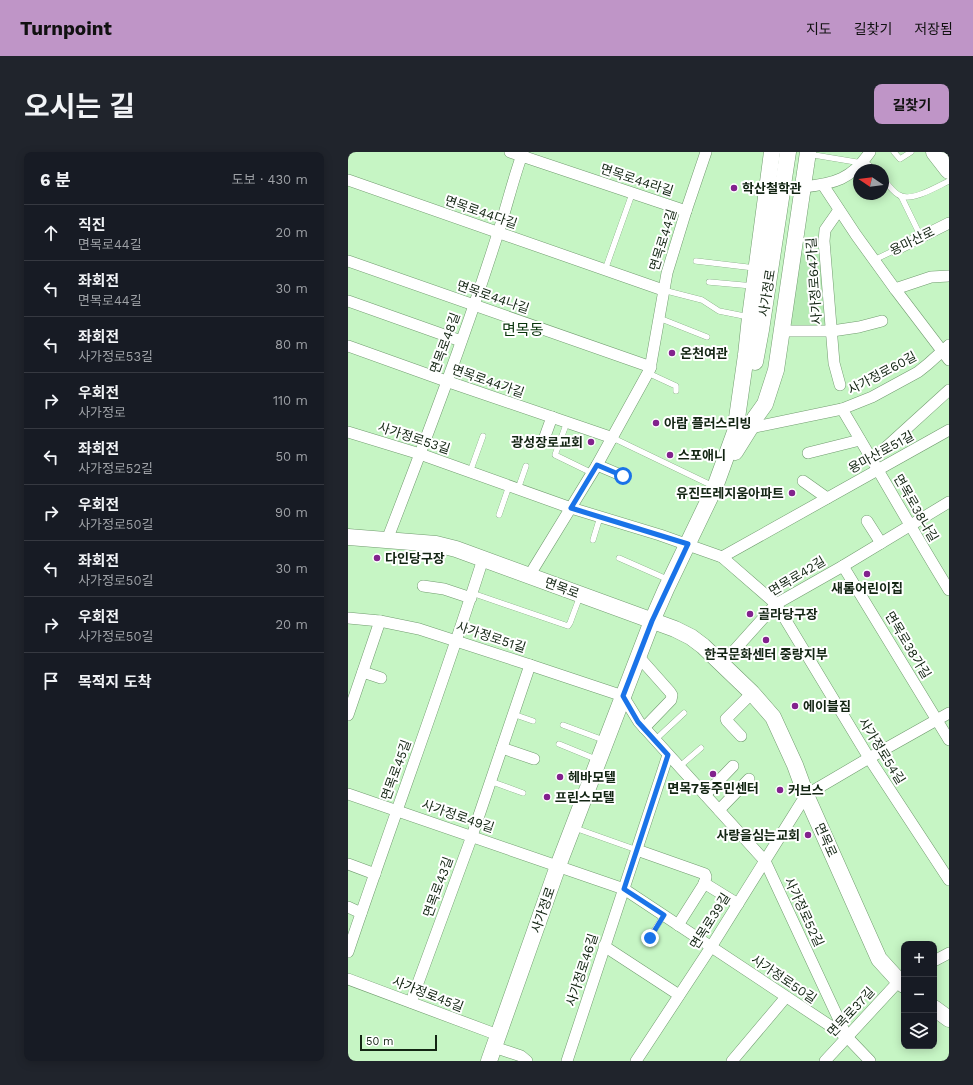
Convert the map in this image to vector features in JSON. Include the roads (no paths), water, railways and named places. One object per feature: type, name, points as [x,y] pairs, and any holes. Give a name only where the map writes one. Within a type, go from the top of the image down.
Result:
[{"type":"main road","points":[[747,426],[746,356],[756,268],[772,152]]},
{"type":"main road","name":"사가정로","points":[[747,426],[751,382],[760,337],[788,152]]},
{"type":"main road","points":[[747,426],[765,404],[771,388],[779,353],[803,188],[805,153]]},
{"type":"main road","name":"사가정로","points":[[494,1048],[558,866],[652,621],[717,482],[747,426],[766,376],[805,153]]},
{"type":"main road","name":"면목로","points":[[348,537],[436,544],[456,549],[675,630],[703,646],[752,692],[769,711],[795,765],[806,795],[879,959],[901,980]]},
{"type":"main road","points":[[937,1010],[949,1019]]},
{"type":"street","name":"면목로44라길","points":[[510,152],[522,154],[632,194],[686,211]]},
{"type":"street","name":"면목로44길","points":[[529,576],[595,469],[650,370],[667,273],[706,152]]},
{"type":"street","points":[[803,188],[823,185],[842,179],[862,162],[870,152]]},
{"type":"street","name":"면목로48길","points":[[387,540],[461,341],[498,233],[522,154]]},
{"type":"street","name":"면목로44다길","points":[[348,180],[663,290]]},
{"type":"street","points":[[823,185],[895,289],[946,347],[949,360]]},
{"type":"street","name":"사가정로64가길","points":[[839,210],[825,230],[824,237],[827,290],[834,363],[840,385]]},
{"type":"street","name":"용마산로","points":[[895,250],[949,223]]},
{"type":"street","name":"면목로44나길","points":[[348,261],[650,370]]},
{"type":"street","points":[[895,289],[931,277],[949,276]]},
{"type":"street","points":[[348,301],[461,341]]},
{"type":"street","points":[[781,331],[832,331],[859,327],[882,321]]},
{"type":"street","name":"면목로44가길","points":[[348,346],[446,382],[613,438]]},
{"type":"street","name":"사가정로60길","points":[[747,426],[842,409],[872,397],[918,372],[946,347]]},
{"type":"street","points":[[872,460],[949,390]]},
{"type":"street","name":"면목로38나길","points":[[842,409],[949,590]]},
{"type":"street","points":[[543,442],[552,417]]},
{"type":"street","name":"용마산로51길","points":[[722,557],[949,430]]},
{"type":"street","name":"사가정로53길","points":[[348,432],[420,454],[571,508],[688,544]]},
{"type":"street","points":[[808,453],[860,440]]},
{"type":"street","points":[[595,469],[623,476]]},
{"type":"street","points":[[803,481],[827,498]]},
{"type":"street","name":"면목로42길","points":[[722,664],[776,604],[843,566],[949,502]]},
{"type":"street","points":[[868,521],[881,543]]},
{"type":"street","name":"사가정로54길","points":[[688,544],[722,557],[776,604],[869,758],[949,880]]},
{"type":"street","name":"면목로45길","points":[[348,952],[396,809],[484,559]]},
{"type":"street","name":"면목로38가길","points":[[843,566],[949,740]]},
{"type":"street","points":[[423,586],[471,595]]},
{"type":"street","name":"사가정로51길","points":[[348,618],[380,621],[419,630],[623,696]]},
{"type":"street","points":[[348,715],[352,692],[363,672],[380,621]]},
{"type":"street","points":[[638,656],[670,692],[672,697],[671,700],[644,728]]},
{"type":"street","name":"면목로43길","points":[[411,1002],[472,836],[530,665]]},
{"type":"street","points":[[363,672],[381,678]]},
{"type":"street","points":[[741,736],[726,721],[726,719],[752,692]]},
{"type":"street","name":"사가정로52길","points":[[623,696],[638,722],[765,861],[847,1037]]},
{"type":"street","points":[[806,795],[949,714]]},
{"type":"street","points":[[502,748],[534,759]]},
{"type":"street","points":[[624,889],[668,755]]},
{"type":"street","points":[[705,795],[733,766]]},
{"type":"street","points":[[719,810],[749,779]]},
{"type":"street","name":"사가정로49길","points":[[348,794],[396,809],[558,866]]},
{"type":"street","name":"면목로39길","points":[[636,1061],[711,947],[806,795]]},
{"type":"street","points":[[637,850],[703,873],[706,877],[704,883],[678,925]]},
{"type":"street","points":[[348,864],[375,874]]},
{"type":"street","name":"사가정로50길","points":[[558,866],[624,889],[847,1037],[870,1061]]},
{"type":"street","points":[[704,883],[738,904]]},
{"type":"street","name":"사가정로46길","points":[[567,1061],[624,889]]},
{"type":"street","points":[[348,907],[361,912]]},
{"type":"street","points":[[604,946],[679,995]]},
{"type":"street","points":[[937,959],[949,953]]},
{"type":"street","name":"사가정로45길","points":[[348,979],[411,1002],[494,1048]]},
{"type":"street","name":"면목로37길","points":[[825,1061],[901,982]]},
{"type":"street","points":[[732,1061],[786,997]]},
{"type":"street","points":[[494,1048],[521,1056],[527,1061]]},
{"type":"lane","points":[[894,152],[900,159],[911,152]]},
{"type":"lane","points":[[805,153],[868,164]]},
{"type":"lane","points":[[901,196],[912,197],[925,193],[949,181]]},
{"type":"lane","points":[[889,185],[901,196],[921,237]]},
{"type":"lane","points":[[605,270],[632,194]]},
{"type":"lane","name":"용마산로","points":[[874,260],[895,250]]},
{"type":"lane","name":"사가정로","points":[[696,261],[756,268]]},
{"type":"lane","name":"사가정로","points":[[709,282],[754,286]]},
{"type":"lane","name":"면목로44길","points":[[663,290],[702,300],[719,311],[750,317]]},
{"type":"lane","points":[[659,318],[707,337]]},
{"type":"lane","points":[[650,370],[676,386],[676,392]]},
{"type":"lane","points":[[567,422],[555,455],[595,469]]},
{"type":"lane","points":[[470,472],[483,436]]},
{"type":"lane","points":[[613,438],[717,482]]},
{"type":"lane","points":[[499,515],[526,466]]},
{"type":"lane","points":[[593,540],[600,517]]},
{"type":"lane","points":[[618,558],[670,580]]},
{"type":"lane","points":[[471,595],[568,626],[580,594]]},
{"type":"lane","points":[[655,740],[684,713]]},
{"type":"lane","points":[[513,714],[532,721]]},
{"type":"lane","points":[[563,725],[606,741]]},
{"type":"lane","points":[[559,744],[599,760]]},
{"type":"lane","points":[[679,767],[701,748]]},
{"type":"lane","points":[[490,781],[523,793]]},
{"type":"lane","points":[[573,828],[637,850]]},
{"type":"lane","points":[[650,938],[664,915]]},
{"type":"place","name":"학산철학관","points":[[734,188]]},
{"type":"place","name":"온천여관","points":[[672,353]]},
{"type":"place","name":"아람 플러스리빙","points":[[656,423]]},
{"type":"place","name":"광성장로교회","points":[[591,442]]},
{"type":"place","name":"스포애니","points":[[670,455]]},
{"type":"place","name":"유진뜨레지움아파트","points":[[792,493]]},
{"type":"place","name":"다인당구장","points":[[377,558]]},
{"type":"place","name":"새롬어린이집","points":[[867,574]]},
{"type":"place","name":"골라당구장","points":[[750,614]]},
{"type":"place","name":"한국문화센터 중랑지부","points":[[766,640]]},
{"type":"place","name":"에이블짐","points":[[795,706]]},
{"type":"place","name":"면목7동주민센터","points":[[713,774]]},
{"type":"place","name":"헤바모텔","points":[[560,777]]},
{"type":"place","name":"커브스","points":[[780,790]]},
{"type":"place","name":"프린스모텔","points":[[547,797]]},
{"type":"place","name":"사랑을심는교회","points":[[808,835]]},
{"type":"district","name":"면목동","points":[[523,330]]}]
